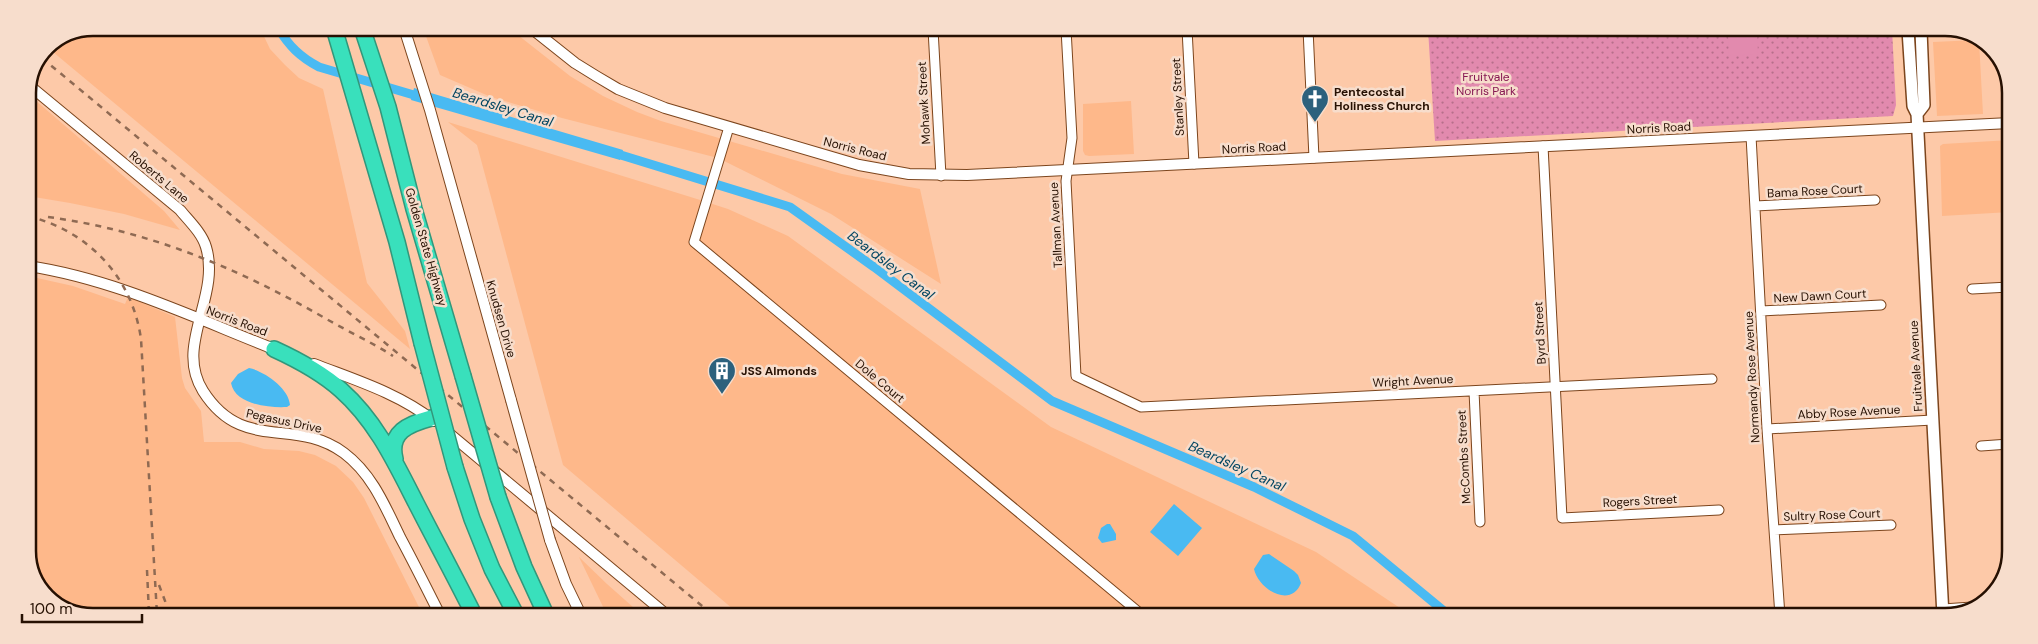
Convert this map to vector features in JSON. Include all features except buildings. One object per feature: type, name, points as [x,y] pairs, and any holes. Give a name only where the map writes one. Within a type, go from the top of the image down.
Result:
[{"type":"highway","points":[[337,36],[397,242],[455,467],[472,519],[492,569],[512,608]]},
{"type":"highway","name":"Golden State Highway","points":[[364,36],[388,107],[414,209],[498,497],[524,567],[543,608]]},
{"type":"highway","points":[[274,349],[308,365],[342,390],[370,421],[396,464],[470,608]]},
{"type":"highway","points":[[396,464],[393,451],[398,436],[409,425],[431,418]]},
{"type":"main road","name":"Fruitvale Avenue","points":[[1908,36],[1912,106],[1917,114],[1943,608]]},
{"type":"main road","name":"Fruitvale Avenue","points":[[1917,114],[1924,105],[1921,36]]},
{"type":"street","name":"Knudsen Drive","points":[[407,36],[430,110],[550,540],[566,584],[578,608]]},
{"type":"street","name":"Norris Road","points":[[541,36],[575,63],[618,89],[665,108],[859,165],[909,174],[941,176],[2002,123]]},
{"type":"street","name":"Mohawk Street","points":[[932,36],[941,176]]},
{"type":"street","name":"Tallman Avenue","points":[[1066,36],[1072,138],[1067,170],[1076,376],[1118,396]]},
{"type":"street","name":"Stanley Street","points":[[1187,36],[1194,164]]},
{"type":"street","points":[[1308,36],[1314,158]]},
{"type":"street","name":"Roberts Lane","points":[[36,91],[180,210],[193,226],[206,246],[210,269],[206,302],[200,320]]},
{"type":"street","name":"Dole Court","points":[[729,127],[694,242],[1132,608]]},
{"type":"street","name":"Normandy Rose Avenue","points":[[1751,136],[1767,429],[1779,608]]},
{"type":"street","name":"Byrd Street","points":[[1543,146],[1562,518]]},
{"type":"street","name":"Bama Rose Court","points":[[1755,206],[1876,200]]},
{"type":"street","name":"Norris Road","points":[[36,267],[55,270],[119,288],[388,392],[431,418]]},
{"type":"street","points":[[1972,289],[2002,287]]},
{"type":"street","name":"New Dawn Court","points":[[1760,311],[1881,305]]},
{"type":"street","name":"Pegasus Drive","points":[[200,320],[195,338],[193,364],[198,383],[212,403],[220,412],[240,425],[262,432],[290,433],[319,440],[343,452],[355,462],[374,486],[436,608]]},
{"type":"street","name":"Wright Avenue","points":[[1118,396],[1141,407],[1712,379]]},
{"type":"street","name":"McCombs Street","points":[[1474,391],[1480,522]]},
{"type":"street","points":[[431,418],[659,608]]},
{"type":"street","name":"Abby Rose Avenue","points":[[1767,429],[1933,420]]},
{"type":"street","points":[[1980,446],[2002,444]]},
{"type":"street","name":"Rogers Street","points":[[1562,518],[1719,510]]},
{"type":"street","name":"Sultry Rose Court","points":[[1774,530],[1891,525]]},
{"type":"shaded area","points":[[93,36],[264,36],[270,49],[299,78],[323,89],[367,283],[405,331],[410,349],[54,53],[72,41],[82,37]]},
{"type":"shaded area","points":[[426,36],[519,36],[570,76],[603,96],[637,112],[661,121],[842,174],[920,189],[941,284],[831,214],[718,158],[562,118],[491,97],[440,75]]},
{"type":"shaded area","points":[[1966,41],[1979,49],[1983,114],[1937,116],[1933,42]]},
{"type":"shaded area","points":[[36,101],[164,211],[180,230],[124,214],[36,197]]},
{"type":"shaded area","points":[[1131,101],[1134,154],[1085,155],[1083,151],[1083,104]]},
{"type":"shaded area","points":[[448,122],[728,209],[788,236],[1051,427],[1316,552],[1400,608],[732,608],[563,465],[477,145]]},
{"type":"shaded area","points":[[2002,140],[2002,212],[1942,216],[1940,146],[1943,144]]},
{"type":"shaded area","points":[[36,278],[73,286],[125,304],[128,297],[175,317],[182,378],[185,388],[201,411],[204,442],[240,442],[264,449],[299,451],[315,455],[336,466],[353,482],[364,498],[419,608],[93,608],[79,606],[56,594],[44,579],[36,554]]},
{"type":"shaded area","points":[[579,557],[634,608],[604,608]]},
{"type":"green space","name":"Fruitvale Norris Park","points":[[1428,36],[1892,36],[1896,105],[1893,116],[1435,141]]},
{"type":"green space","points":[[1728,36],[1757,36],[1758,54],[1729,56]]},
{"type":"water","points":[[414,88],[623,150],[620,160],[411,100]]},
{"type":"water","points":[[249,368],[275,381],[285,392],[290,405],[287,407],[263,406],[246,401],[239,396],[231,383],[238,374]]},
{"type":"water","points":[[1174,504],[1202,528],[1178,556],[1150,532]]},
{"type":"water","points":[[1110,524],[1116,534],[1116,540],[1102,543],[1098,538],[1101,528]]},
{"type":"water","points":[[1269,554],[1298,575],[1301,583],[1296,591],[1290,595],[1275,593],[1268,589],[1257,576],[1254,569],[1263,555]]},
{"type":"waterway","name":"Beardsley Canal","points":[[283,36],[296,51],[319,67],[424,98]]},
{"type":"waterway","name":"Beardsley Canal","points":[[611,152],[790,207],[874,267],[1052,401],[1254,487],[1353,536],[1440,608]]},
{"type":"railway","points":[[46,62],[705,608]]},
{"type":"railway","points":[[48,217],[86,223],[123,232],[159,242],[194,255],[228,269],[296,302],[393,356]]},
{"type":"railway","points":[[36,219],[70,233],[88,245],[104,260],[117,276],[128,295],[136,316],[141,339],[157,608]]},
{"type":"railway","points":[[147,570],[149,608]]},
{"type":"railway","points":[[159,585],[168,608]]},
{"type":"place","name":"Pentecostal Holiness Church","points":[[1315,123]]},
{"type":"place","name":"JSS Almonds","points":[[722,395]]}]
